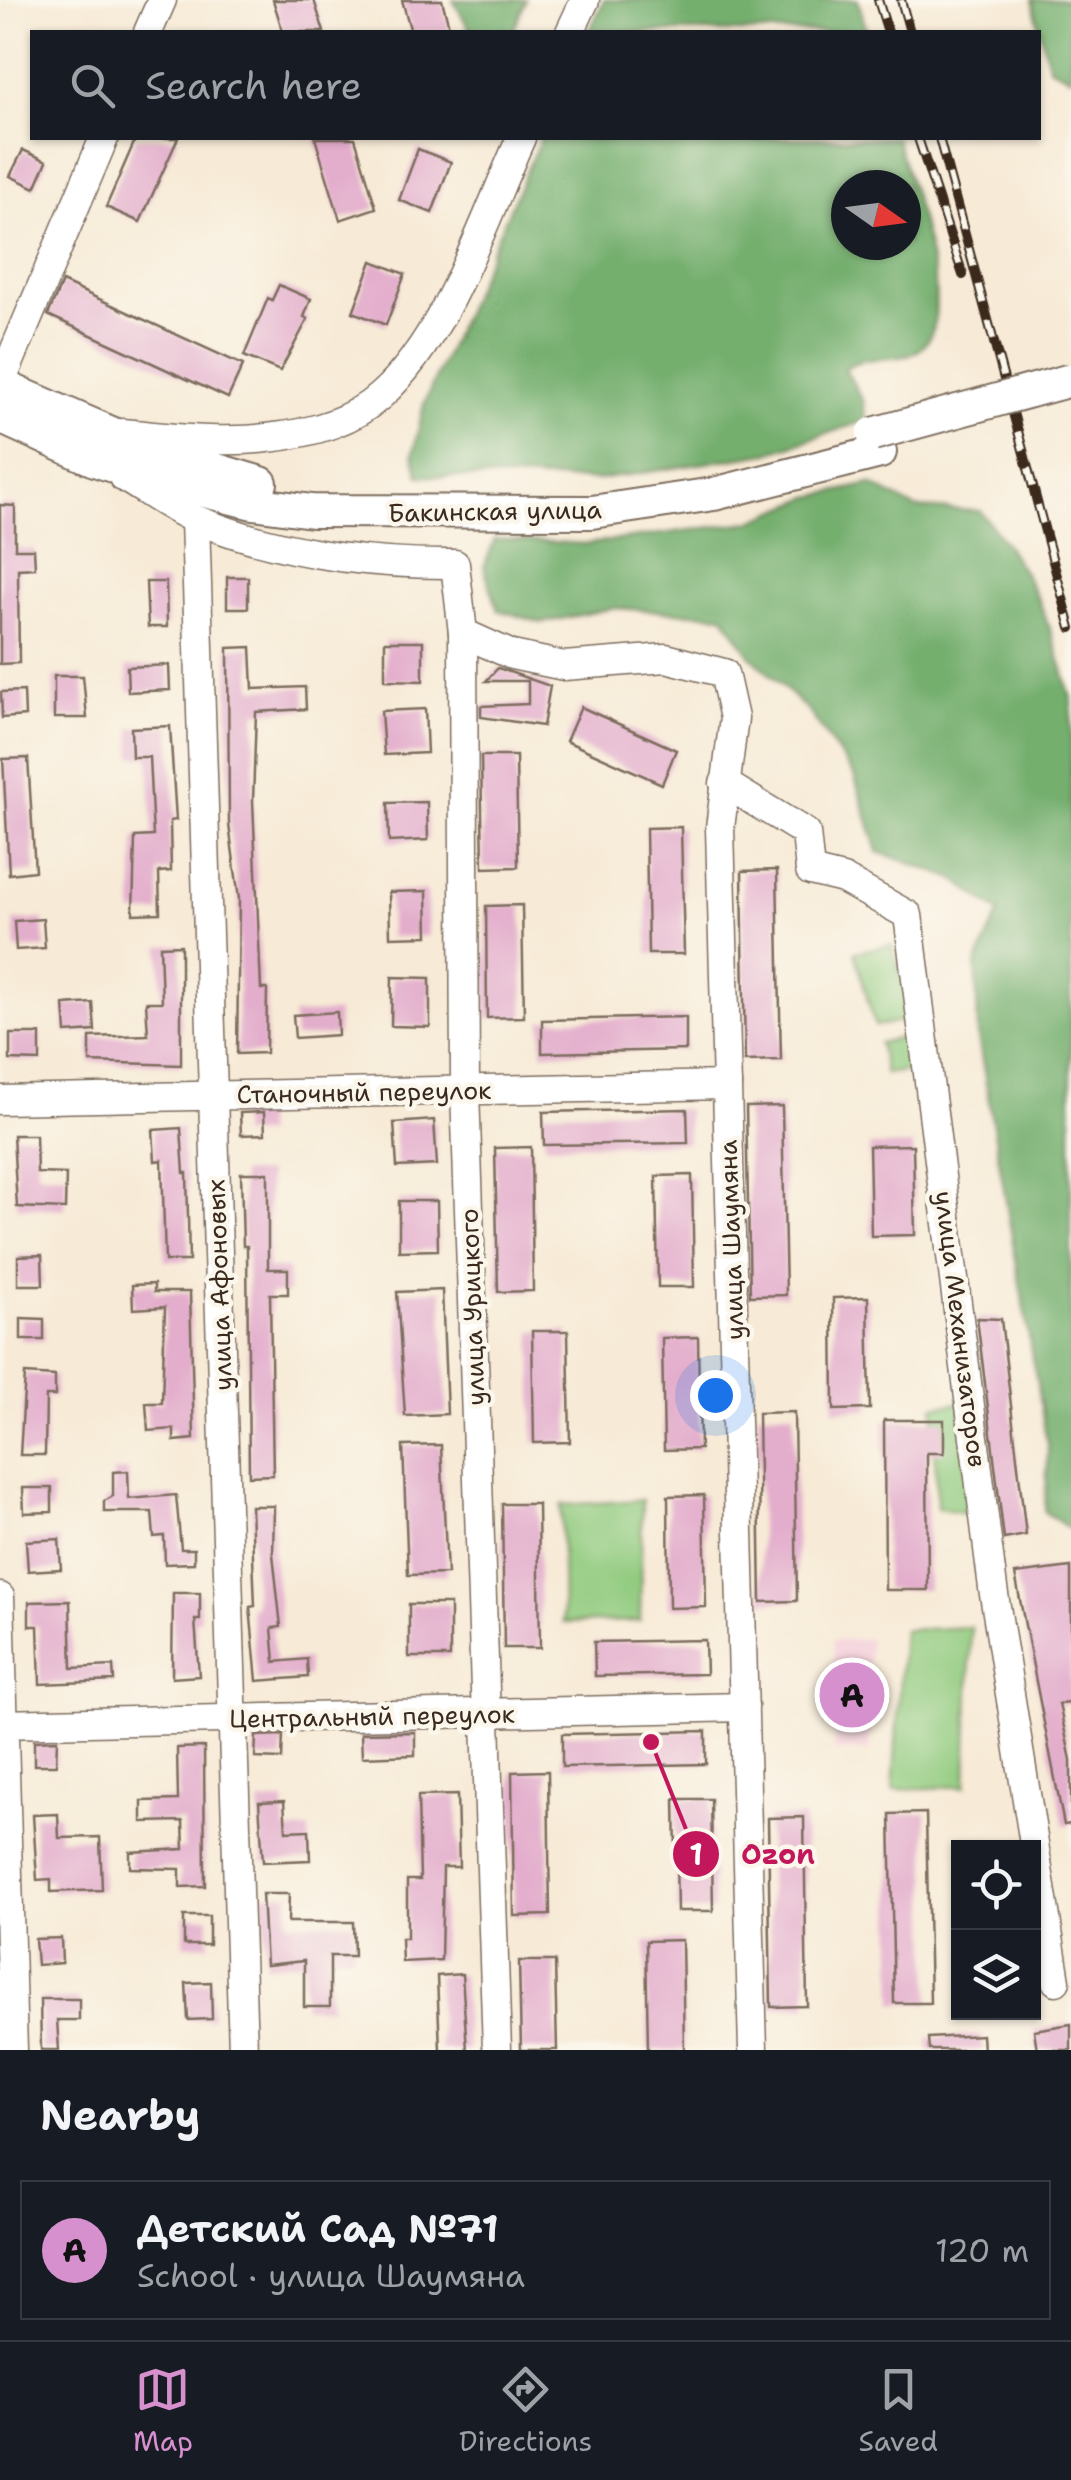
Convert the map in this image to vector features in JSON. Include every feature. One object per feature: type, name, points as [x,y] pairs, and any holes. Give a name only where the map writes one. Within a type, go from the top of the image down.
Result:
[{"type":"main road","name":"Бакинская улица","points":[[98,445],[252,503],[312,511],[556,515],[646,507],[714,494],[1071,380]]},
{"type":"main road","points":[[0,385],[98,445]]},
{"type":"main road","name":"Бакинская улица","points":[[877,443],[1071,399]]},
{"type":"main road","points":[[0,417],[98,445]]},
{"type":"street","points":[[149,30],[162,0]]},
{"type":"street","points":[[571,30],[585,0]]},
{"type":"street","points":[[0,385],[103,140]]},
{"type":"street","points":[[98,445],[269,438],[333,423],[378,397],[426,342],[521,140]]},
{"type":"street","points":[[98,445],[195,520]]},
{"type":"street","name":"улица Урицкого","points":[[195,520],[302,552],[391,565],[455,564],[463,632],[464,1090],[497,2050]]},
{"type":"street","name":"улица Афоновых","points":[[195,520],[243,2050]]},
{"type":"street","name":"улица Шаумяна","points":[[463,632],[512,655],[564,666],[666,658],[724,673],[734,718],[720,828],[753,2050]]},
{"type":"street","name":"улица Механизаторов","points":[[724,782],[806,834],[810,871],[844,879],[908,916],[993,1588],[1056,1982]]},
{"type":"street","name":"Станочный переулок","points":[[0,1100],[727,1085]]},
{"type":"street","points":[[0,1597],[13,2050]]},
{"type":"street","name":"Центральный переулок","points":[[2,1724],[744,1707]]},
{"type":"shaded area","points":[[869,1639],[870,1751],[835,1751],[833,1640]]},
{"type":"green space","points":[[453,0],[526,0],[514,30],[470,30]]},
{"type":"green space","points":[[604,0],[858,0],[866,30],[590,30]]},
{"type":"green space","points":[[1032,0],[1071,0],[1071,77],[1049,67]]},
{"type":"green space","points":[[540,140],[897,140],[906,170],[831,170],[831,260],[921,260],[921,220],[936,310],[931,334],[919,350],[901,357],[862,361],[845,369],[863,401],[866,417],[859,423],[768,453],[598,480],[419,476],[413,454],[424,404]]},
{"type":"green space","points":[[871,484],[915,508],[980,511],[1014,556],[1038,600],[1071,700],[1071,1530],[1045,1512],[1048,1449],[978,1037],[976,965],[999,912],[952,878],[878,852],[854,775],[810,713],[750,655],[723,615],[614,608],[542,623],[498,610],[484,567],[495,539],[587,544],[750,522],[810,497]]},
{"type":"green space","points":[[891,945],[915,1019],[875,1026],[855,952]]},
{"type":"green space","points":[[911,1035],[914,1070],[885,1074],[879,1043]]},
{"type":"green space","points":[[962,1403],[970,1514],[937,1508],[934,1406]]},
{"type":"green space","points":[[642,1500],[640,1621],[563,1623],[561,1505]]},
{"type":"green space","points":[[971,1627],[966,1786],[893,1790],[903,1630]]},
{"type":"building","points":[[273,0],[314,0],[323,30],[282,30]]},
{"type":"building","points":[[402,0],[442,0],[450,30],[410,30]]},
{"type":"building","points":[[135,140],[177,140],[140,222],[106,207]]},
{"type":"building","points":[[316,140],[356,140],[376,208],[340,220]]},
{"type":"building","points":[[418,149],[451,162],[432,213],[399,200]]},
{"type":"building","points":[[23,150],[47,161],[35,188],[10,176]]},
{"type":"building","points":[[372,261],[405,274],[386,325],[353,312]]},
{"type":"building","points":[[62,282],[243,365],[228,398],[48,315]]},
{"type":"building","points":[[279,285],[311,299],[304,317],[308,319],[280,371],[244,356],[268,298],[272,300]]},
{"type":"building","points":[[0,505],[15,506],[15,549],[34,549],[35,568],[18,569],[19,663],[0,664]]},
{"type":"building","points":[[227,577],[248,577],[248,608],[227,608]]},
{"type":"building","points":[[146,582],[166,582],[167,627],[148,627]]},
{"type":"building","points":[[385,641],[423,641],[423,681],[385,680]]},
{"type":"building","points":[[251,647],[253,689],[305,687],[306,709],[256,712],[253,801],[261,989],[267,989],[266,1053],[237,1054],[239,899],[229,825],[228,648]]},
{"type":"building","points":[[169,665],[170,690],[128,692],[127,667]]},
{"type":"building","points":[[498,668],[550,686],[543,726],[481,717],[481,706],[528,704],[528,681],[486,681]]},
{"type":"building","points":[[54,676],[83,676],[87,718],[54,718]]},
{"type":"building","points":[[24,691],[25,716],[2,718],[1,692]]},
{"type":"building","points":[[581,707],[676,750],[662,784],[566,741]]},
{"type":"building","points":[[425,709],[427,753],[384,755],[381,711]]},
{"type":"building","points":[[170,726],[176,820],[170,821],[171,871],[159,872],[160,913],[133,914],[135,837],[153,836],[149,757],[132,757],[131,728]]},
{"type":"building","points":[[481,756],[516,756],[518,867],[483,868]]},
{"type":"building","points":[[28,758],[35,871],[9,874],[3,759]]},
{"type":"building","points":[[427,802],[428,840],[389,842],[388,803]]},
{"type":"building","points":[[681,827],[684,954],[648,954],[646,828]]},
{"type":"building","points":[[777,870],[781,1060],[745,1061],[742,871]]},
{"type":"building","points":[[427,891],[428,936],[390,937],[389,892]]},
{"type":"building","points":[[522,905],[524,1017],[487,1018],[486,906]]},
{"type":"building","points":[[43,919],[45,948],[16,950],[14,921]]},
{"type":"building","points":[[181,945],[181,1065],[90,1062],[90,1037],[148,1035],[146,1002],[162,1002],[160,946]]},
{"type":"building","points":[[392,977],[430,978],[430,1027],[391,1026]]},
{"type":"building","points":[[93,1003],[95,1031],[66,1033],[64,1005]]},
{"type":"building","points":[[337,1012],[338,1035],[295,1038],[293,1015]]},
{"type":"building","points":[[686,1017],[686,1050],[542,1053],[542,1020]]},
{"type":"building","points":[[10,1034],[40,1034],[40,1061],[10,1060]]},
{"type":"building","points":[[782,1106],[786,1295],[750,1296],[746,1107]]},
{"type":"building","points":[[687,1109],[688,1143],[544,1145],[543,1112]]},
{"type":"building","points":[[264,1112],[265,1134],[241,1135],[240,1113]]},
{"type":"building","points":[[434,1120],[437,1165],[397,1167],[394,1123]]},
{"type":"building","points":[[181,1128],[187,1173],[189,1261],[165,1261],[162,1160],[155,1161],[153,1130]]},
{"type":"building","points":[[13,1135],[36,1135],[37,1173],[66,1174],[65,1209],[17,1207]]},
{"type":"building","points":[[913,1145],[915,1235],[871,1236],[869,1146]]},
{"type":"building","points":[[531,1147],[533,1291],[498,1292],[495,1148]]},
{"type":"building","points":[[241,1173],[268,1173],[268,1269],[288,1269],[288,1294],[270,1294],[273,1475],[249,1476],[247,1246],[243,1246]]},
{"type":"building","points":[[692,1175],[694,1287],[658,1287],[656,1176]]},
{"type":"building","points":[[399,1201],[437,1201],[438,1250],[399,1251]]},
{"type":"building","points":[[42,1255],[43,1285],[18,1285],[18,1256]]},
{"type":"building","points":[[154,1284],[154,1292],[190,1292],[194,1439],[174,1441],[174,1429],[148,1431],[146,1403],[162,1403],[165,1307],[133,1309],[132,1285]]},
{"type":"building","points":[[442,1290],[447,1414],[405,1416],[397,1292]]},
{"type":"building","points":[[868,1297],[870,1409],[834,1410],[833,1298]]},
{"type":"building","points":[[21,1318],[44,1319],[44,1340],[21,1340]]},
{"type":"building","points":[[977,1318],[1001,1319],[1026,1535],[1004,1539]]},
{"type":"building","points":[[532,1331],[568,1331],[570,1442],[534,1443]]},
{"type":"building","points":[[698,1337],[700,1449],[664,1450],[662,1338]]},
{"type":"building","points":[[25,1374],[55,1376],[55,1396],[46,1396],[45,1455],[20,1455]]},
{"type":"building","points":[[794,1412],[797,1601],[761,1602],[758,1413]]},
{"type":"building","points":[[884,1420],[944,1420],[944,1453],[927,1453],[928,1590],[885,1590]]},
{"type":"building","points":[[441,1445],[447,1574],[408,1575],[403,1446]]},
{"type":"building","points":[[128,1471],[129,1499],[176,1495],[181,1549],[194,1549],[194,1563],[165,1564],[164,1536],[154,1537],[152,1512],[104,1512],[104,1501],[113,1496],[113,1472]]},
{"type":"building","points":[[23,1488],[52,1488],[52,1512],[24,1513]]},
{"type":"building","points":[[704,1495],[706,1607],[669,1608],[668,1496]]},
{"type":"building","points":[[502,1504],[538,1504],[540,1648],[504,1648]]},
{"type":"building","points":[[251,1506],[274,1506],[273,1554],[281,1627],[272,1628],[275,1662],[307,1659],[308,1677],[257,1681],[250,1607],[255,1606]]},
{"type":"building","points":[[59,1539],[61,1569],[28,1571],[26,1541]]},
{"type":"building","points":[[1071,1567],[1071,1703],[1059,1704],[1071,1760],[1071,1824],[1064,1825],[1015,1574]]},
{"type":"building","points":[[173,1593],[200,1593],[200,1620],[195,1620],[199,1676],[172,1678]]},
{"type":"building","points":[[70,1601],[72,1668],[113,1666],[114,1681],[40,1684],[38,1626],[29,1626],[29,1602]]},
{"type":"building","points":[[409,1604],[450,1604],[450,1657],[409,1657]]},
{"type":"building","points":[[705,1640],[706,1674],[595,1676],[594,1642]]},
{"type":"building","points":[[706,1731],[706,1764],[562,1767],[562,1734]]},
{"type":"building","points":[[415,1732],[415,1755],[362,1757],[361,1733]]},
{"type":"building","points":[[283,1735],[282,1759],[255,1758],[256,1736]]},
{"type":"building","points":[[57,1740],[56,1765],[34,1765],[34,1741]]},
{"type":"building","points":[[204,1747],[205,1886],[180,1887],[180,1869],[130,1868],[130,1852],[184,1849],[183,1821],[142,1822],[142,1801],[178,1800],[177,1748]]},
{"type":"building","points":[[548,1771],[550,1915],[514,1916],[512,1772]]},
{"type":"building","points":[[457,1795],[459,1867],[443,1867],[441,1960],[402,1962],[401,1938],[407,1938],[407,1880],[420,1880],[418,1796]]},
{"type":"building","points":[[675,1799],[711,1799],[713,1911],[677,1911]]},
{"type":"building","points":[[284,1801],[286,1831],[309,1830],[310,1860],[263,1862],[259,1802]]},
{"type":"building","points":[[926,1813],[930,2003],[894,2003],[890,1814]]},
{"type":"building","points":[[58,1814],[59,1838],[100,1837],[102,1890],[51,1892],[51,1879],[37,1880],[33,1815]]},
{"type":"building","points":[[804,1817],[807,2006],[771,2007],[768,1818]]},
{"type":"building","points":[[262,1894],[289,1894],[288,1922],[353,1922],[354,1956],[330,1956],[330,2007],[304,2007],[304,1961],[266,1965]]},
{"type":"building","points":[[184,1916],[209,1916],[209,1945],[184,1945]]},
{"type":"building","points":[[61,1938],[62,1963],[37,1965],[35,1939]]},
{"type":"building","points":[[682,1940],[684,2050],[648,2050],[646,1941]]},
{"type":"building","points":[[519,1961],[555,1961],[557,2050],[521,2050]]},
{"type":"building","points":[[462,1974],[467,2050],[440,2050],[437,1976]]},
{"type":"building","points":[[211,1982],[212,2019],[188,2020],[186,1983]]},
{"type":"building","points":[[40,1999],[79,1999],[79,2020],[57,2020],[59,2050],[41,2050]]},
{"type":"building","points":[[1071,2024],[1071,2050],[1037,2050],[1034,2030]]},
{"type":"building","points":[[982,2035],[983,2050],[929,2050],[928,2038]]},
{"type":"railway","points":[[878,0],[887,30]]},
{"type":"railway","points":[[901,0],[909,30]]},
{"type":"railway","points":[[919,140],[963,275]]},
{"type":"railway","points":[[940,140],[1071,628]]},
{"type":"place","name":"Детский Сад №71","points":[[852,1695]]},
{"type":"place","name":"Ozon","points":[[651,1742]]}]
